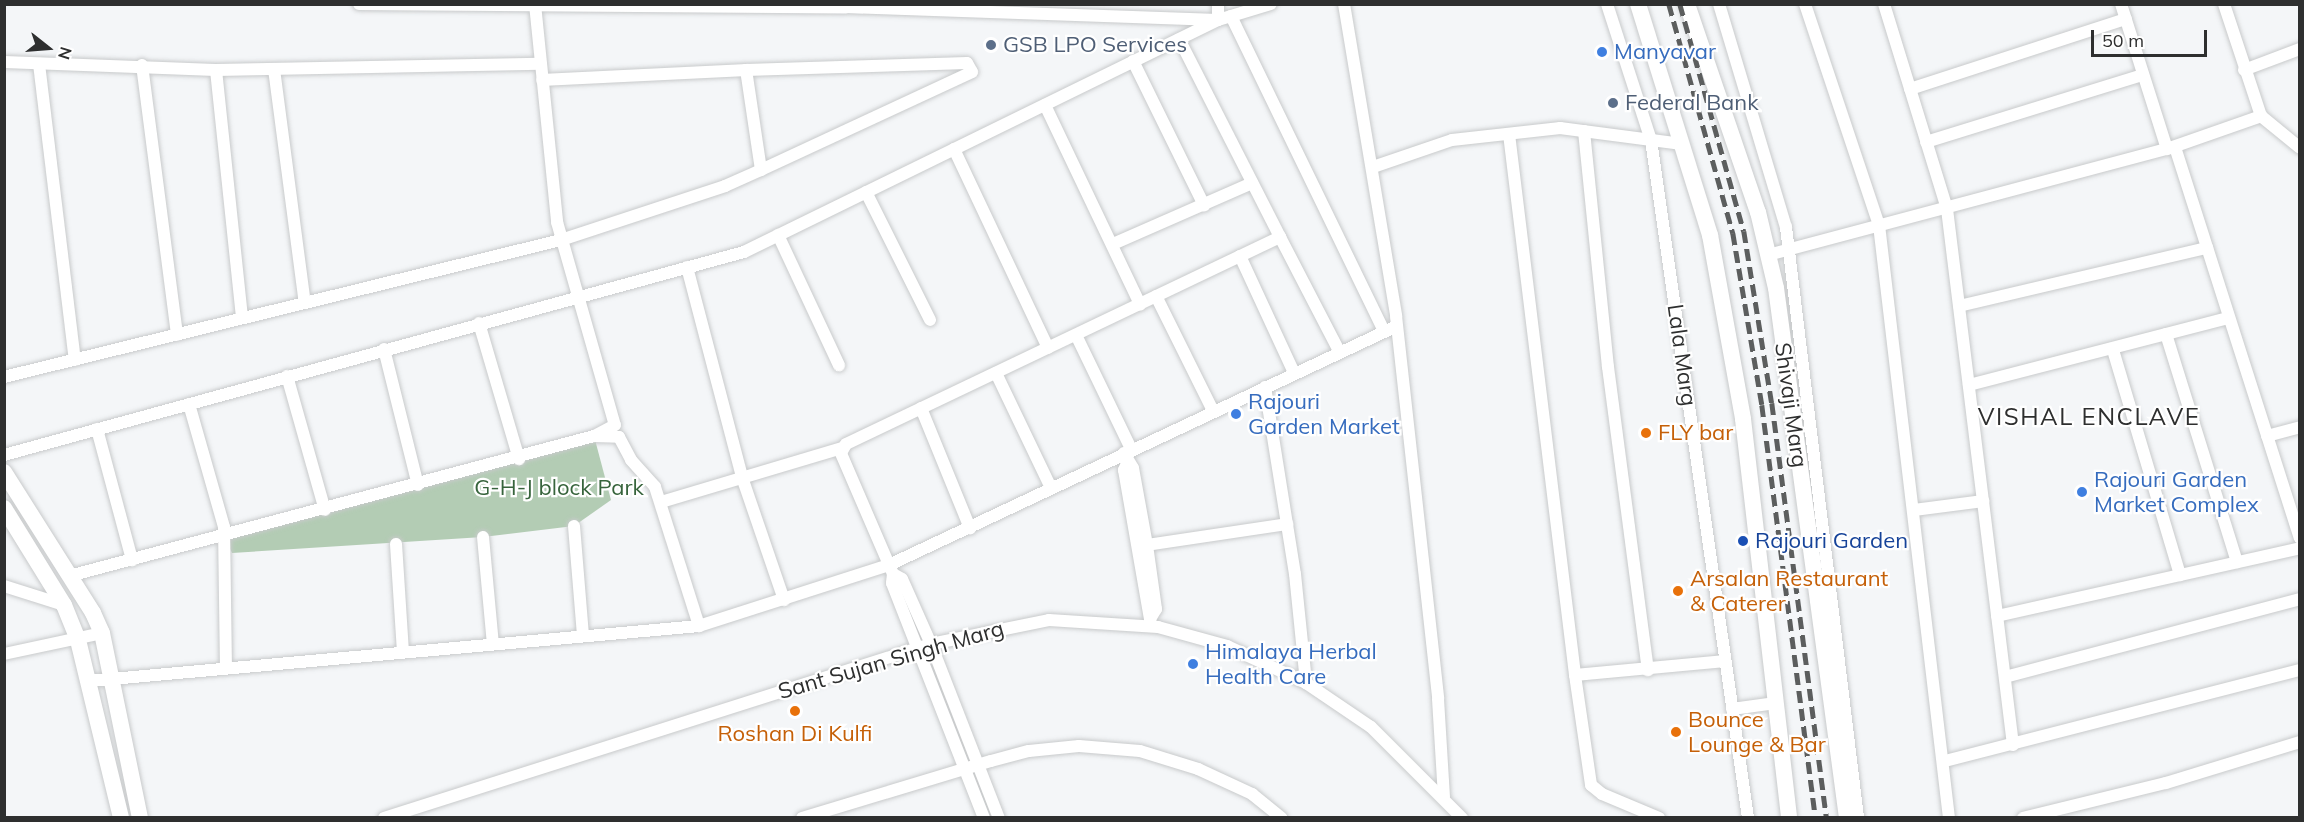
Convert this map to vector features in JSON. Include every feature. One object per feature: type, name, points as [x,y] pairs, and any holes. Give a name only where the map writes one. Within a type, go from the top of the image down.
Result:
[{"type":"main road","points":[[1638,4],[1710,235],[1743,419],[1789,818]]},
{"type":"main road","name":"Shivaji Marg","points":[[1687,4],[1758,212],[1776,288],[1847,818]]},
{"type":"main road","points":[[4,472],[102,633],[140,818]]},
{"type":"main road","points":[[4,508],[64,605],[78,640],[121,818]]},
{"type":"street","points":[[359,4],[1046,9],[1144,11],[1218,20]]},
{"type":"street","points":[[1218,4],[1218,20]]},
{"type":"street","points":[[4,455],[576,296],[744,252],[1218,20],[1271,4]]},
{"type":"street","points":[[1344,4],[1373,167],[1397,326],[1438,699],[1444,797]]},
{"type":"street","name":"Lala Marg","points":[[1607,4],[1651,140],[1748,818]]},
{"type":"street","points":[[1719,4],[1771,169],[1789,248],[1858,818]]},
{"type":"street","points":[[1805,4],[1879,225],[1945,761],[1948,818]]},
{"type":"street","points":[[1884,4],[1947,209],[2013,745]]},
{"type":"street","points":[[2121,4],[2143,75],[2207,248],[2300,538]]},
{"type":"street","points":[[2224,4],[2261,116],[2300,148]]},
{"type":"street","points":[[69,576],[519,459],[594,436],[615,425],[561,240],[535,6]]},
{"type":"street","points":[[1231,16],[1384,331]]},
{"type":"street","points":[[1910,89],[2126,19]]},
{"type":"street","points":[[1179,39],[1339,351]]},
{"type":"street","points":[[2244,70],[2300,48]]},
{"type":"street","points":[[1133,61],[1204,205]]},
{"type":"street","points":[[4,62],[142,65],[216,70],[540,64]]},
{"type":"street","points":[[4,377],[561,240],[725,186],[972,72],[967,63],[746,70],[542,80]]},
{"type":"street","points":[[39,64],[75,360]]},
{"type":"street","points":[[142,65],[177,334]]},
{"type":"street","points":[[274,69],[305,303]]},
{"type":"street","points":[[216,70],[242,318]]},
{"type":"street","points":[[746,70],[761,170]]},
{"type":"street","points":[[1926,142],[2143,75]]},
{"type":"street","points":[[1045,105],[1140,304]]},
{"type":"street","points":[[1768,255],[2171,148],[2261,116]]},
{"type":"street","points":[[1373,167],[1452,140],[1560,128],[1682,144]]},
{"type":"street","points":[[1584,131],[1608,367],[1648,670]]},
{"type":"street","points":[[1509,134],[1575,675],[1591,785],[1602,794],[1659,818]]},
{"type":"street","points":[[954,149],[1048,348]]},
{"type":"street","points":[[1113,244],[1252,183]]},
{"type":"street","points":[[866,192],[930,320]]},
{"type":"street","points":[[778,236],[839,365]]},
{"type":"street","points":[[661,502],[743,480],[842,448],[1280,237]]},
{"type":"street","points":[[1959,306],[2207,248]]},
{"type":"street","points":[[1240,256],[1294,373]]},
{"type":"street","points":[[687,267],[743,480],[784,600]]},
{"type":"street","points":[[1156,296],[1213,411]]},
{"type":"street","points":[[1969,385],[2113,350],[2229,318]]},
{"type":"street","points":[[479,323],[519,459]]},
{"type":"street","points":[[89,681],[699,626],[891,569],[1051,488],[1127,455],[1213,411],[1397,326]]},
{"type":"street","points":[[2166,334],[2236,562]]},
{"type":"street","points":[[1076,335],[1133,468],[1141,546],[1156,609],[1151,622]]},
{"type":"street","points":[[384,349],[418,485]]},
{"type":"street","points":[[2113,350],[2180,575]]},
{"type":"street","points":[[996,373],[1051,488]]},
{"type":"street","points":[[287,376],[325,510]]},
{"type":"street","points":[[1265,387],[1287,524],[1306,683]]},
{"type":"street","points":[[189,404],[222,514],[226,668]]},
{"type":"street","points":[[921,408],[970,528]]},
{"type":"street","points":[[2267,436],[2300,427]]},
{"type":"street","points":[[97,429],[132,560]]},
{"type":"street","points":[[594,436],[619,437],[626,452],[655,487],[699,626]]},
{"type":"street","points":[[842,448],[840,459],[891,569],[892,583],[917,648],[999,818]]},
{"type":"street","points":[[1914,510],[1983,501]]},
{"type":"street","points":[[1141,546],[1287,524]]},
{"type":"street","points":[[574,526],[583,636]]},
{"type":"street","points":[[483,537],[494,644]]},
{"type":"street","points":[[396,544],[403,652]]},
{"type":"street","points":[[1997,616],[2300,548]]},
{"type":"street","points":[[891,569],[902,579],[931,644],[972,766],[984,818]]},
{"type":"street","points":[[4,586],[64,605]]},
{"type":"street","points":[[2005,677],[2300,599]]},
{"type":"street","name":"Sant Sujan Singh Marg","points":[[384,818],[917,648],[1049,620],[1151,622],[1227,646],[1306,683],[1371,728],[1444,797],[1462,818]]},
{"type":"street","points":[[4,654],[78,640],[102,633]]},
{"type":"street","points":[[1575,675],[1648,670],[1725,661]]},
{"type":"street","points":[[1945,761],[2300,670]]},
{"type":"street","points":[[1732,709],[1776,703]]},
{"type":"street","points":[[2023,818],[2166,783],[2300,742]]},
{"type":"street","points":[[802,818],[1029,751],[1079,746],[1140,751],[1198,769],[1252,794],[1282,818]]},
{"type":"green space","name":"G-H-J block Park","points":[[594,436],[611,500],[574,526],[483,537],[232,553],[224,536]]},
{"type":"railway","points":[[1669,4],[1733,233],[1762,405],[1816,818]]},
{"type":"railway","points":[[1680,4],[1744,231],[1772,403],[1827,818]]},
{"type":"place","name":"GSB LPO Services","points":[[991,45]]},
{"type":"place","name":"Manyavar","points":[[1602,52]]},
{"type":"place","name":"Federal Bank","points":[[1613,103]]},
{"type":"place","name":"Rajouri Garden Market","points":[[1236,414]]},
{"type":"place","name":"FLY bar","points":[[1646,433]]},
{"type":"place","name":"Rajouri Garden Market Complex","points":[[2082,492]]},
{"type":"place","name":"Rajouri Garden","points":[[1743,541]]},
{"type":"place","name":"Arsalan Restaurant & Caterer","points":[[1678,591]]},
{"type":"place","name":"Himalaya Herbal Health Care","points":[[1193,664]]},
{"type":"place","name":"Roshan Di Kulfi","points":[[795,711]]},
{"type":"place","name":"Bounce Lounge & Bar","points":[[1676,732]]},
{"type":"district","name":"VISHAL ENCLAVE","points":[[2089,417]]}]
